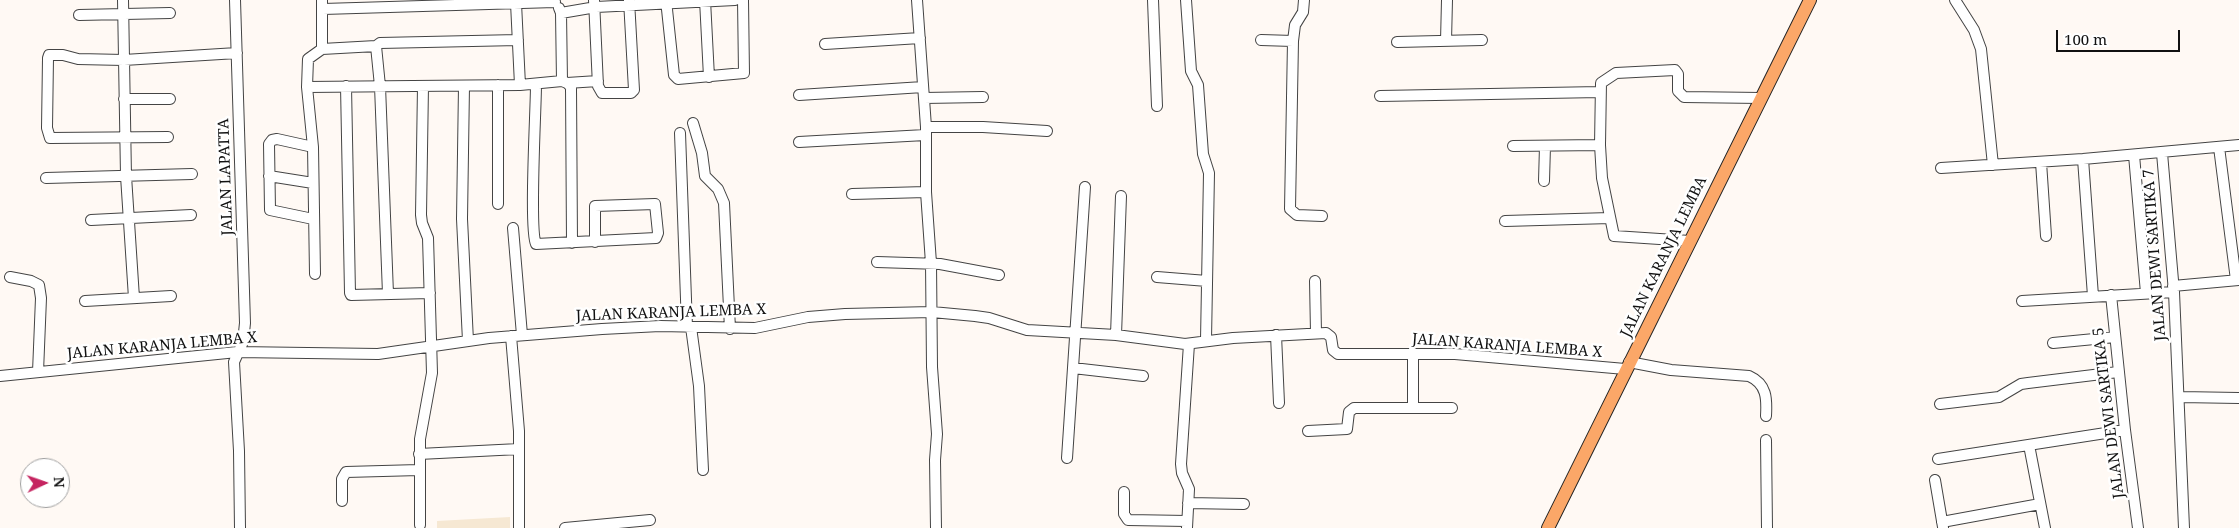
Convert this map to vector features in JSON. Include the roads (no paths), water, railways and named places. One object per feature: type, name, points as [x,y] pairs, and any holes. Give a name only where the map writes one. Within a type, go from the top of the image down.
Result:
[{"type":"main road","name":"JALAN KARANJA LEMBA","points":[[1548,528],[1810,0]]},
{"type":"street","points":[[123,0],[126,176],[134,298]]},
{"type":"street","name":"JALAN LAPATTA","points":[[235,0],[245,323],[234,371],[239,452],[240,528]]},
{"type":"street","points":[[705,0],[709,77]]},
{"type":"street","points":[[561,13],[595,3],[735,0]]},
{"type":"street","points":[[667,2],[675,77],[678,79],[742,74],[745,71],[743,0]]},
{"type":"street","points":[[917,0],[924,92],[926,192],[931,263],[932,367],[937,434],[935,460],[936,528]]},
{"type":"street","points":[[1153,0],[1157,106]]},
{"type":"street","points":[[1186,0],[1190,66],[1198,85],[1203,154],[1209,173],[1206,340]]},
{"type":"street","points":[[1304,0],[1303,12],[1295,25],[1293,41],[1291,211],[1297,216],[1322,216]]},
{"type":"street","points":[[1446,41],[1447,0]]},
{"type":"street","points":[[1955,0],[1974,30],[1981,49],[1993,165]]},
{"type":"street","points":[[322,49],[323,5],[555,1],[561,13],[565,82],[571,87],[572,243]]},
{"type":"street","points":[[516,3],[520,85]]},
{"type":"street","points":[[595,3],[598,81],[602,93],[632,93],[634,90],[630,3]]},
{"type":"street","points":[[79,15],[170,13]]},
{"type":"street","points":[[825,44],[920,38]]},
{"type":"street","points":[[315,274],[313,147],[307,87],[308,60],[322,49],[376,46],[380,43],[518,40]]},
{"type":"street","points":[[1260,40],[1293,41]]},
{"type":"street","points":[[1397,42],[1482,40]]},
{"type":"street","points":[[376,46],[380,86],[388,294]]},
{"type":"street","points":[[168,137],[50,138],[47,118],[47,61],[49,55],[63,55],[78,59],[124,60],[237,52]]},
{"type":"street","points":[[1690,241],[1616,237],[1614,235],[1603,182],[1600,145],[1600,92],[1602,82],[1613,74],[1669,69],[1678,72],[1678,91],[1684,97],[1761,98]]},
{"type":"street","points":[[307,87],[536,85],[598,81]]},
{"type":"street","points":[[498,85],[498,204]]},
{"type":"street","points":[[536,85],[534,240],[538,244],[595,242],[656,238],[658,233],[655,204],[595,206],[595,242]]},
{"type":"street","points":[[346,86],[350,293],[351,295],[430,293]]},
{"type":"street","points":[[420,525],[419,454],[431,389],[432,346],[428,238],[421,215],[422,86]]},
{"type":"street","points":[[464,86],[462,219],[468,341]]},
{"type":"street","points":[[798,95],[924,92],[983,97]]},
{"type":"street","points":[[1380,96],[1600,92]]},
{"type":"street","points":[[124,99],[170,99]]},
{"type":"street","points":[[694,123],[702,153],[705,176],[718,189],[724,203],[730,329]]},
{"type":"street","points":[[799,142],[983,127],[1047,131]]},
{"type":"street","points":[[680,133],[689,327],[699,386],[703,470]]},
{"type":"street","points":[[313,147],[278,139],[270,141],[269,176],[271,211],[313,219]]},
{"type":"street","points":[[1513,146],[1600,145]]},
{"type":"street","points":[[2162,152],[2239,145]]},
{"type":"street","points":[[1544,181],[1545,146]]},
{"type":"street","points":[[2022,301],[2146,293],[2237,280],[2219,147]]},
{"type":"street","name":"JALAN DEWI SARTIKA 7","points":[[1940,168],[2162,152],[2174,289],[2184,528]]},
{"type":"street","points":[[2134,155],[2146,293]]},
{"type":"street","points":[[2083,159],[2093,296]]},
{"type":"street","points":[[2041,162],[2046,236]]},
{"type":"street","points":[[46,178],[192,174]]},
{"type":"street","points":[[269,176],[313,183]]},
{"type":"street","points":[[1067,458],[1085,186]]},
{"type":"street","points":[[852,194],[926,192]]},
{"type":"street","points":[[1116,335],[1121,196]]},
{"type":"street","points":[[91,220],[191,215]]},
{"type":"street","points":[[1505,221],[1610,218]]},
{"type":"street","points":[[513,228],[522,335]]},
{"type":"street","points":[[877,262],[931,263],[999,275]]},
{"type":"street","points":[[10,277],[31,281],[39,285],[41,298],[38,372]]},
{"type":"street","points":[[1157,277],[1207,281]]},
{"type":"street","points":[[1315,281],[1316,333]]},
{"type":"street","name":"JALAN DEWI SARTIKA 5","points":[[2111,295],[2124,430],[2138,528]]},
{"type":"street","points":[[85,302],[171,296]]},
{"type":"street","name":"JALAN KARANJA LEMBA X","points":[[0,376],[237,352],[360,354],[522,335],[637,327],[730,329],[772,326],[816,316],[932,312],[989,318],[1027,330],[1116,335],[1189,344],[1206,340],[1316,333],[1330,334],[1333,350],[1338,354],[1461,355],[1745,375],[1757,380],[1765,391],[1766,416]]},
{"type":"street","points":[[1276,335],[1279,404]]},
{"type":"street","points":[[511,336],[519,449],[519,528]]},
{"type":"street","points":[[2053,343],[2115,337]]},
{"type":"street","points":[[1124,492],[1124,514],[1128,520],[1188,524],[1189,489],[1182,473],[1181,464],[1189,344]]},
{"type":"street","points":[[1413,354],[1413,407]]},
{"type":"street","points":[[1073,368],[1142,376]]},
{"type":"street","points":[[1940,404],[1999,397],[2028,382],[2118,372]]},
{"type":"street","points":[[2180,397],[2239,398]]},
{"type":"street","points":[[1308,431],[1347,429],[1349,412],[1354,408],[1452,408]]},
{"type":"street","points":[[1938,459],[2124,430]]},
{"type":"street","points":[[1766,440],[1767,528]]},
{"type":"street","points":[[2029,445],[2045,528]]},
{"type":"street","points":[[419,454],[519,449]]},
{"type":"street","points":[[342,500],[342,479],[346,472],[419,470]]},
{"type":"street","points":[[1935,480],[1943,525],[2040,504]]},
{"type":"street","points":[[1188,503],[1244,504]]},
{"type":"street","points":[[565,528],[650,520]]}]
